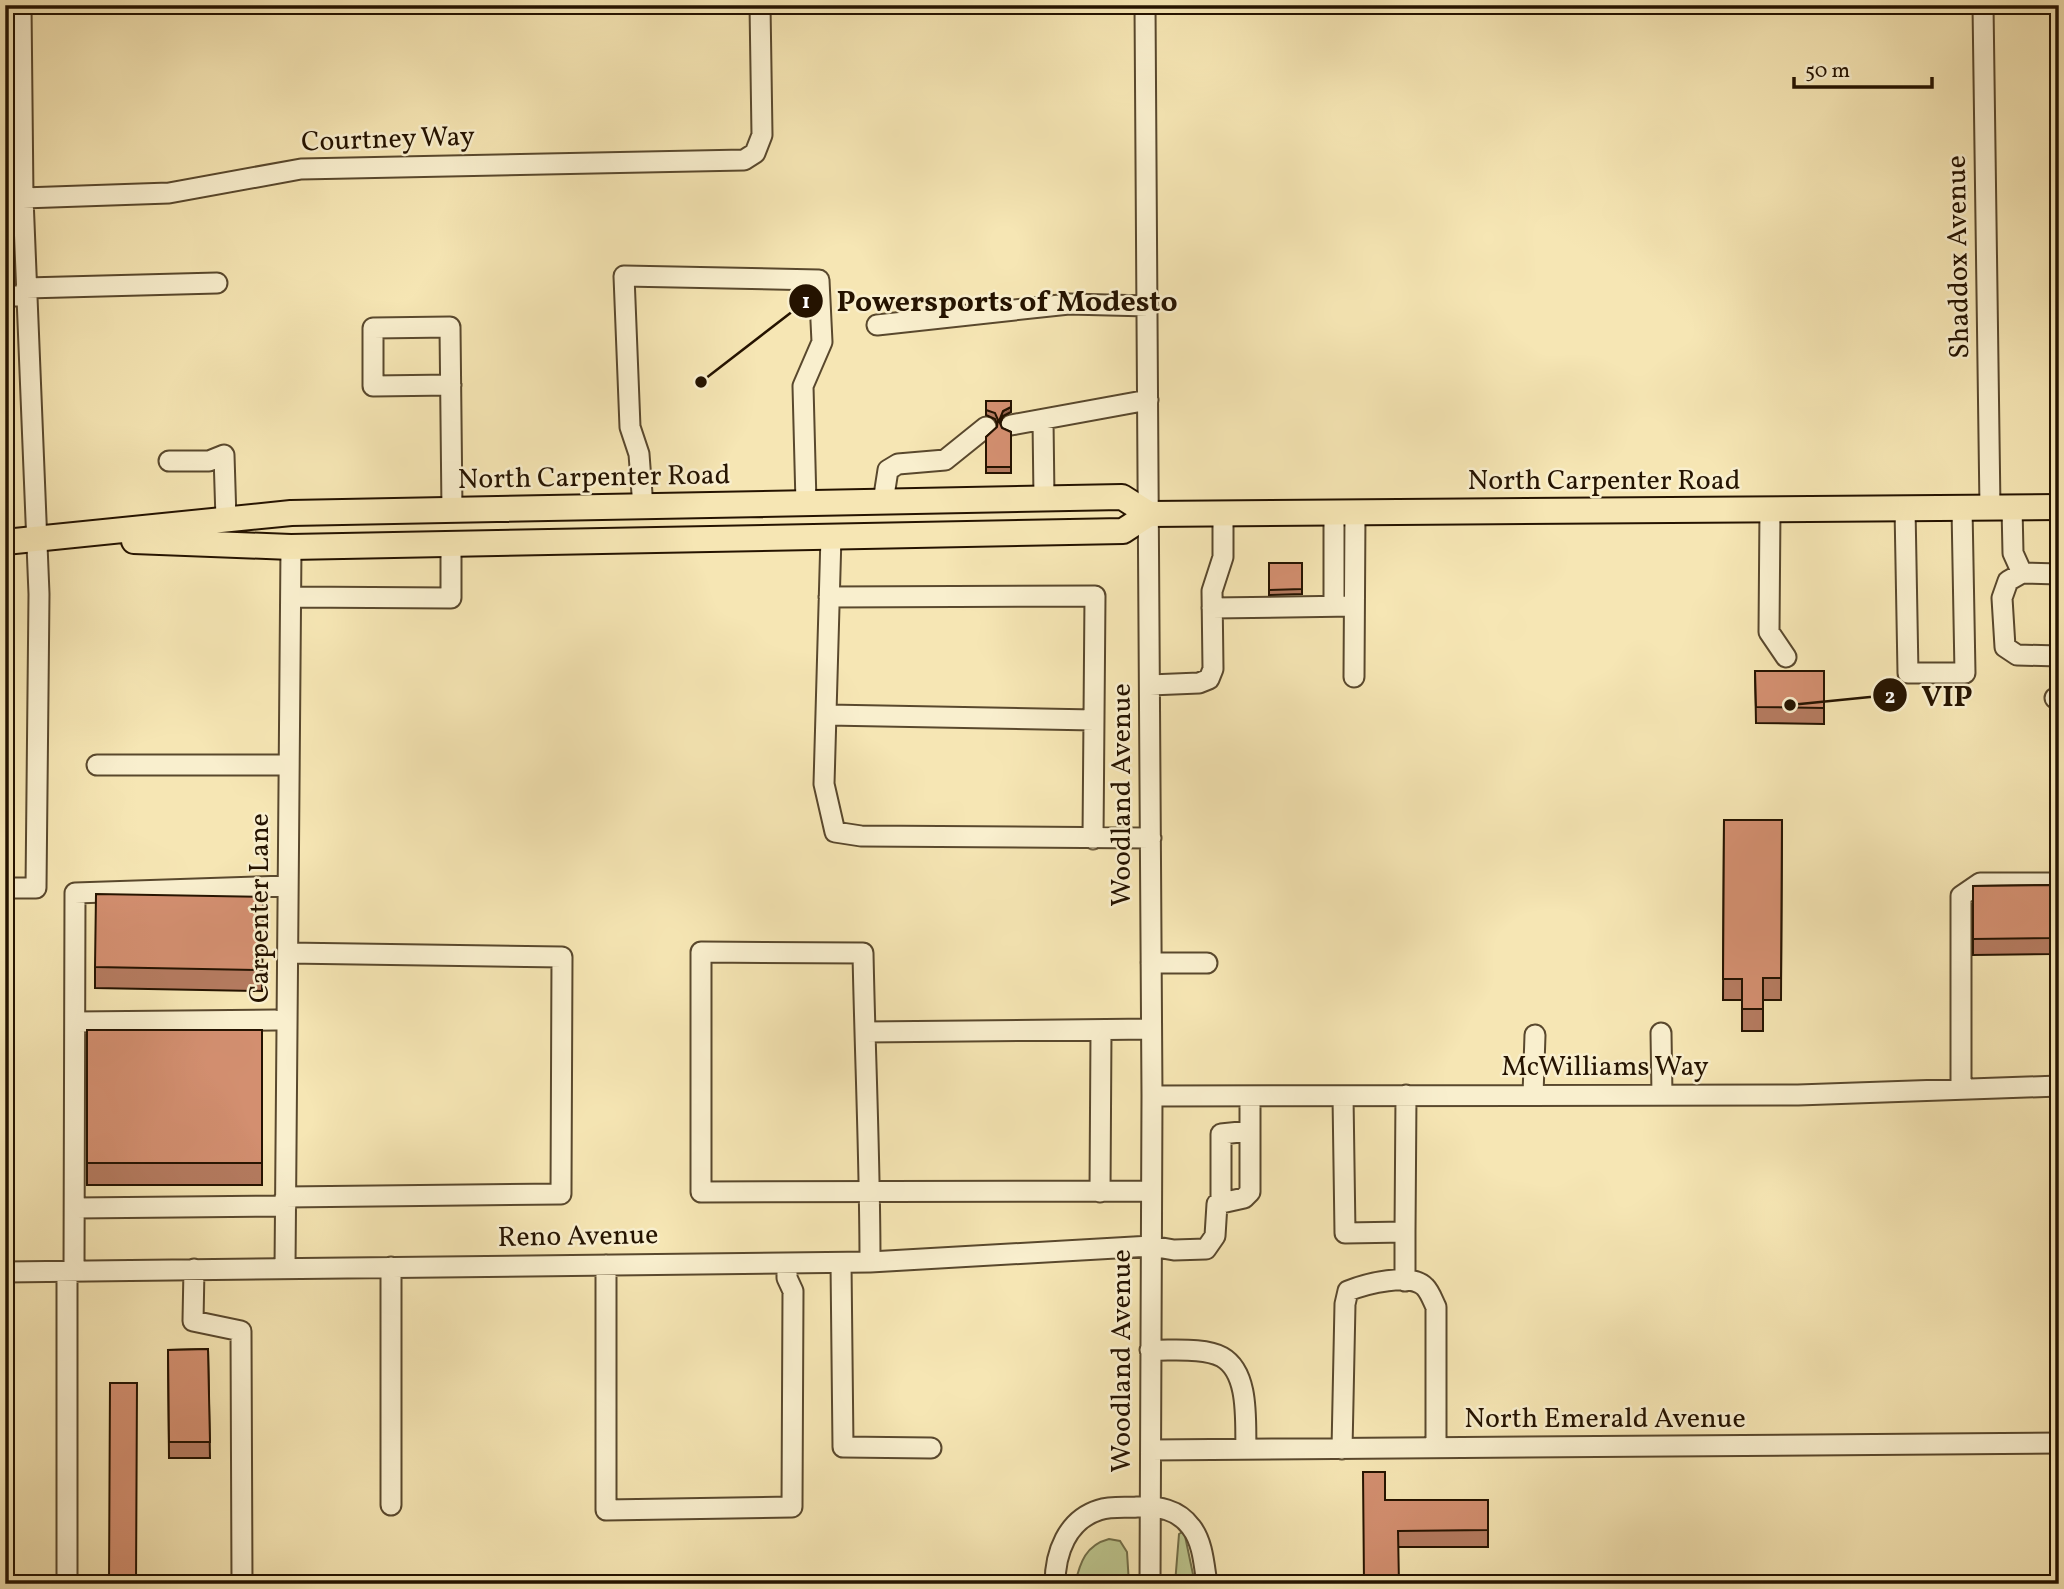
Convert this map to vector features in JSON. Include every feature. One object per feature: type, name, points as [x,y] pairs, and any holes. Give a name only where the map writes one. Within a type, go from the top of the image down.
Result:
[{"type":"main road","name":"North Carpenter Road","points":[[5,542],[290,513],[1122,497],[1149,514],[2059,507]]},
{"type":"main road","points":[[616,541],[618,531],[631,525],[734,524],[794,503]]},
{"type":"main road","points":[[291,547],[296,532],[309,527],[453,526],[500,509]]},
{"type":"main road","name":"North Carpenter Road","points":[[35,538],[291,547],[1124,531],[1149,514]]},
{"type":"street","points":[[5,888],[36,888],[39,594],[23,198],[21,5]]},
{"type":"street","name":"Courtney Way","points":[[23,198],[169,193],[301,169],[738,161],[755,153],[762,135],[760,5]]},
{"type":"street","name":"Woodland Avenue","points":[[1145,5],[1152,1096],[1150,1584]]},
{"type":"street","name":"Shaddox Avenue","points":[[1983,5],[2001,508],[2013,553],[2022,572]]},
{"type":"street","points":[[643,506],[639,454],[630,427],[624,276],[820,280],[822,342],[803,386],[794,503]]},
{"type":"street","points":[[5,296],[26,292],[217,283]]},
{"type":"street","points":[[877,326],[1069,304],[1148,306]]},
{"type":"street","points":[[450,385],[373,386],[373,328],[450,327],[452,510]]},
{"type":"street","points":[[1011,425],[1149,400]]},
{"type":"street","points":[[1043,420],[1044,499]]},
{"type":"street","points":[[883,502],[888,470],[898,464],[945,460],[986,427]]},
{"type":"street","points":[[169,461],[209,461],[224,455],[226,519]]},
{"type":"street","points":[[1905,508],[1908,673],[1965,673],[1962,508]]},
{"type":"street","points":[[1770,509],[1769,632],[1786,657]]},
{"type":"street","points":[[1344,513],[1354,606],[1354,677]]},
{"type":"street","points":[[1334,607],[1344,513]]},
{"type":"street","points":[[1150,685],[1199,683],[1209,679],[1213,669],[1214,579],[1221,569],[1223,557],[1223,514]]},
{"type":"street","points":[[831,536],[824,784],[835,832],[861,836],[1151,838]]},
{"type":"street","points":[[290,597],[452,598],[452,544]]},
{"type":"street","name":"Carpenter Lane","points":[[285,1268],[291,547]]},
{"type":"street","points":[[2059,573],[2022,572],[2008,581],[2002,598],[2005,647],[2017,655],[2059,656]]},
{"type":"street","points":[[829,597],[1095,596],[1093,839]]},
{"type":"street","points":[[1212,608],[1354,606]]},
{"type":"street","points":[[828,715],[1094,720]]},
{"type":"street","points":[[97,765],[289,765]]},
{"type":"street","points":[[1961,1087],[1961,896],[1980,883],[2059,883]]},
{"type":"street","points":[[67,1584],[70,1271],[75,1208],[75,893],[288,887]]},
{"type":"street","points":[[870,1262],[869,1190],[863,953],[701,952],[701,1192],[869,1190],[1151,1191]]},
{"type":"street","points":[[75,1208],[561,1194],[562,957],[288,953]]},
{"type":"street","points":[[1151,963],[1207,963]]},
{"type":"street","points":[[76,1022],[275,1020]]},
{"type":"street","points":[[865,1032],[1151,1029]]},
{"type":"street","points":[[1100,1192],[1101,1031]]},
{"type":"street","points":[[1661,1032],[1662,1095]]},
{"type":"street","points":[[1533,1095],[1535,1035]]},
{"type":"street","name":"McWilliams Way","points":[[1152,1096],[1798,1095],[1961,1087],[2059,1086]]},
{"type":"street","points":[[1250,1096],[1250,1131],[1250,1192],[1244,1198],[1221,1200],[1222,1134],[1250,1131]]},
{"type":"street","points":[[1343,1096],[1345,1234],[1405,1232]]},
{"type":"street","points":[[1405,1281],[1406,1096]]},
{"type":"street","name":"Reno Avenue","points":[[5,1272],[841,1263],[1151,1246],[1206,1249],[1215,1236],[1215,1209],[1221,1200]]},
{"type":"street","points":[[606,1265],[606,1510],[792,1507],[793,1292],[787,1278],[787,1263]]},
{"type":"street","points":[[841,1263],[843,1447],[931,1447]]},
{"type":"street","points":[[391,1267],[391,1505]]},
{"type":"street","points":[[194,1269],[193,1321],[240,1331],[242,1584]]},
{"type":"street","points":[[1342,1449],[1345,1304],[1348,1292],[1362,1285],[1416,1280],[1426,1287],[1436,1307],[1436,1448]]},
{"type":"street","points":[[1150,1350],[1210,1353],[1222,1357],[1233,1368],[1241,1387],[1245,1410],[1246,1450]]},
{"type":"street","name":"North Emerald Avenue","points":[[1151,1450],[2059,1443]]},
{"type":"street","points":[[1055,1584],[1055,1571],[1065,1537],[1086,1515],[1102,1508],[1149,1506],[1176,1513],[1189,1524],[1198,1538],[1207,1584]]},
{"type":"green space","points":[[1184,1531],[1195,1584],[1175,1584],[1179,1534]]},
{"type":"green space","points":[[1109,1539],[1120,1541],[1127,1552],[1129,1584],[1075,1584],[1089,1550]]},
{"type":"building","points":[[986,401],[1011,401],[1011,407],[1003,411],[999,421],[1002,428],[1011,432],[1011,467],[986,467],[986,437],[997,427],[998,420],[995,413],[986,410]]},
{"type":"building","points":[[1269,563],[1302,563],[1302,589],[1269,590]]},
{"type":"building","points":[[1755,671],[1824,671],[1824,708],[1756,707]]},
{"type":"building","points":[[1724,820],[1782,820],[1781,978],[1763,978],[1763,1009],[1742,1009],[1742,979],[1723,979]]},
{"type":"building","points":[[2051,885],[2052,938],[1973,939],[1973,886]]},
{"type":"building","points":[[96,894],[263,897],[262,970],[95,967]]},
{"type":"building","points":[[87,1030],[262,1030],[262,1163],[87,1163]]},
{"type":"building","points":[[208,1349],[210,1442],[169,1442],[168,1350]]},
{"type":"building","points":[[110,1383],[137,1383],[136,1584],[109,1584]]},
{"type":"building","points":[[1363,1472],[1385,1472],[1385,1500],[1488,1500],[1488,1530],[1398,1531],[1399,1584],[1364,1584]]},
{"type":"building","points":[[5,1492],[13,1492],[13,1584],[5,1584]]},
{"type":"place","name":"Powersports of Modesto","points":[[701,382]]},
{"type":"place","name":"VIP","points":[[1790,705]]}]
